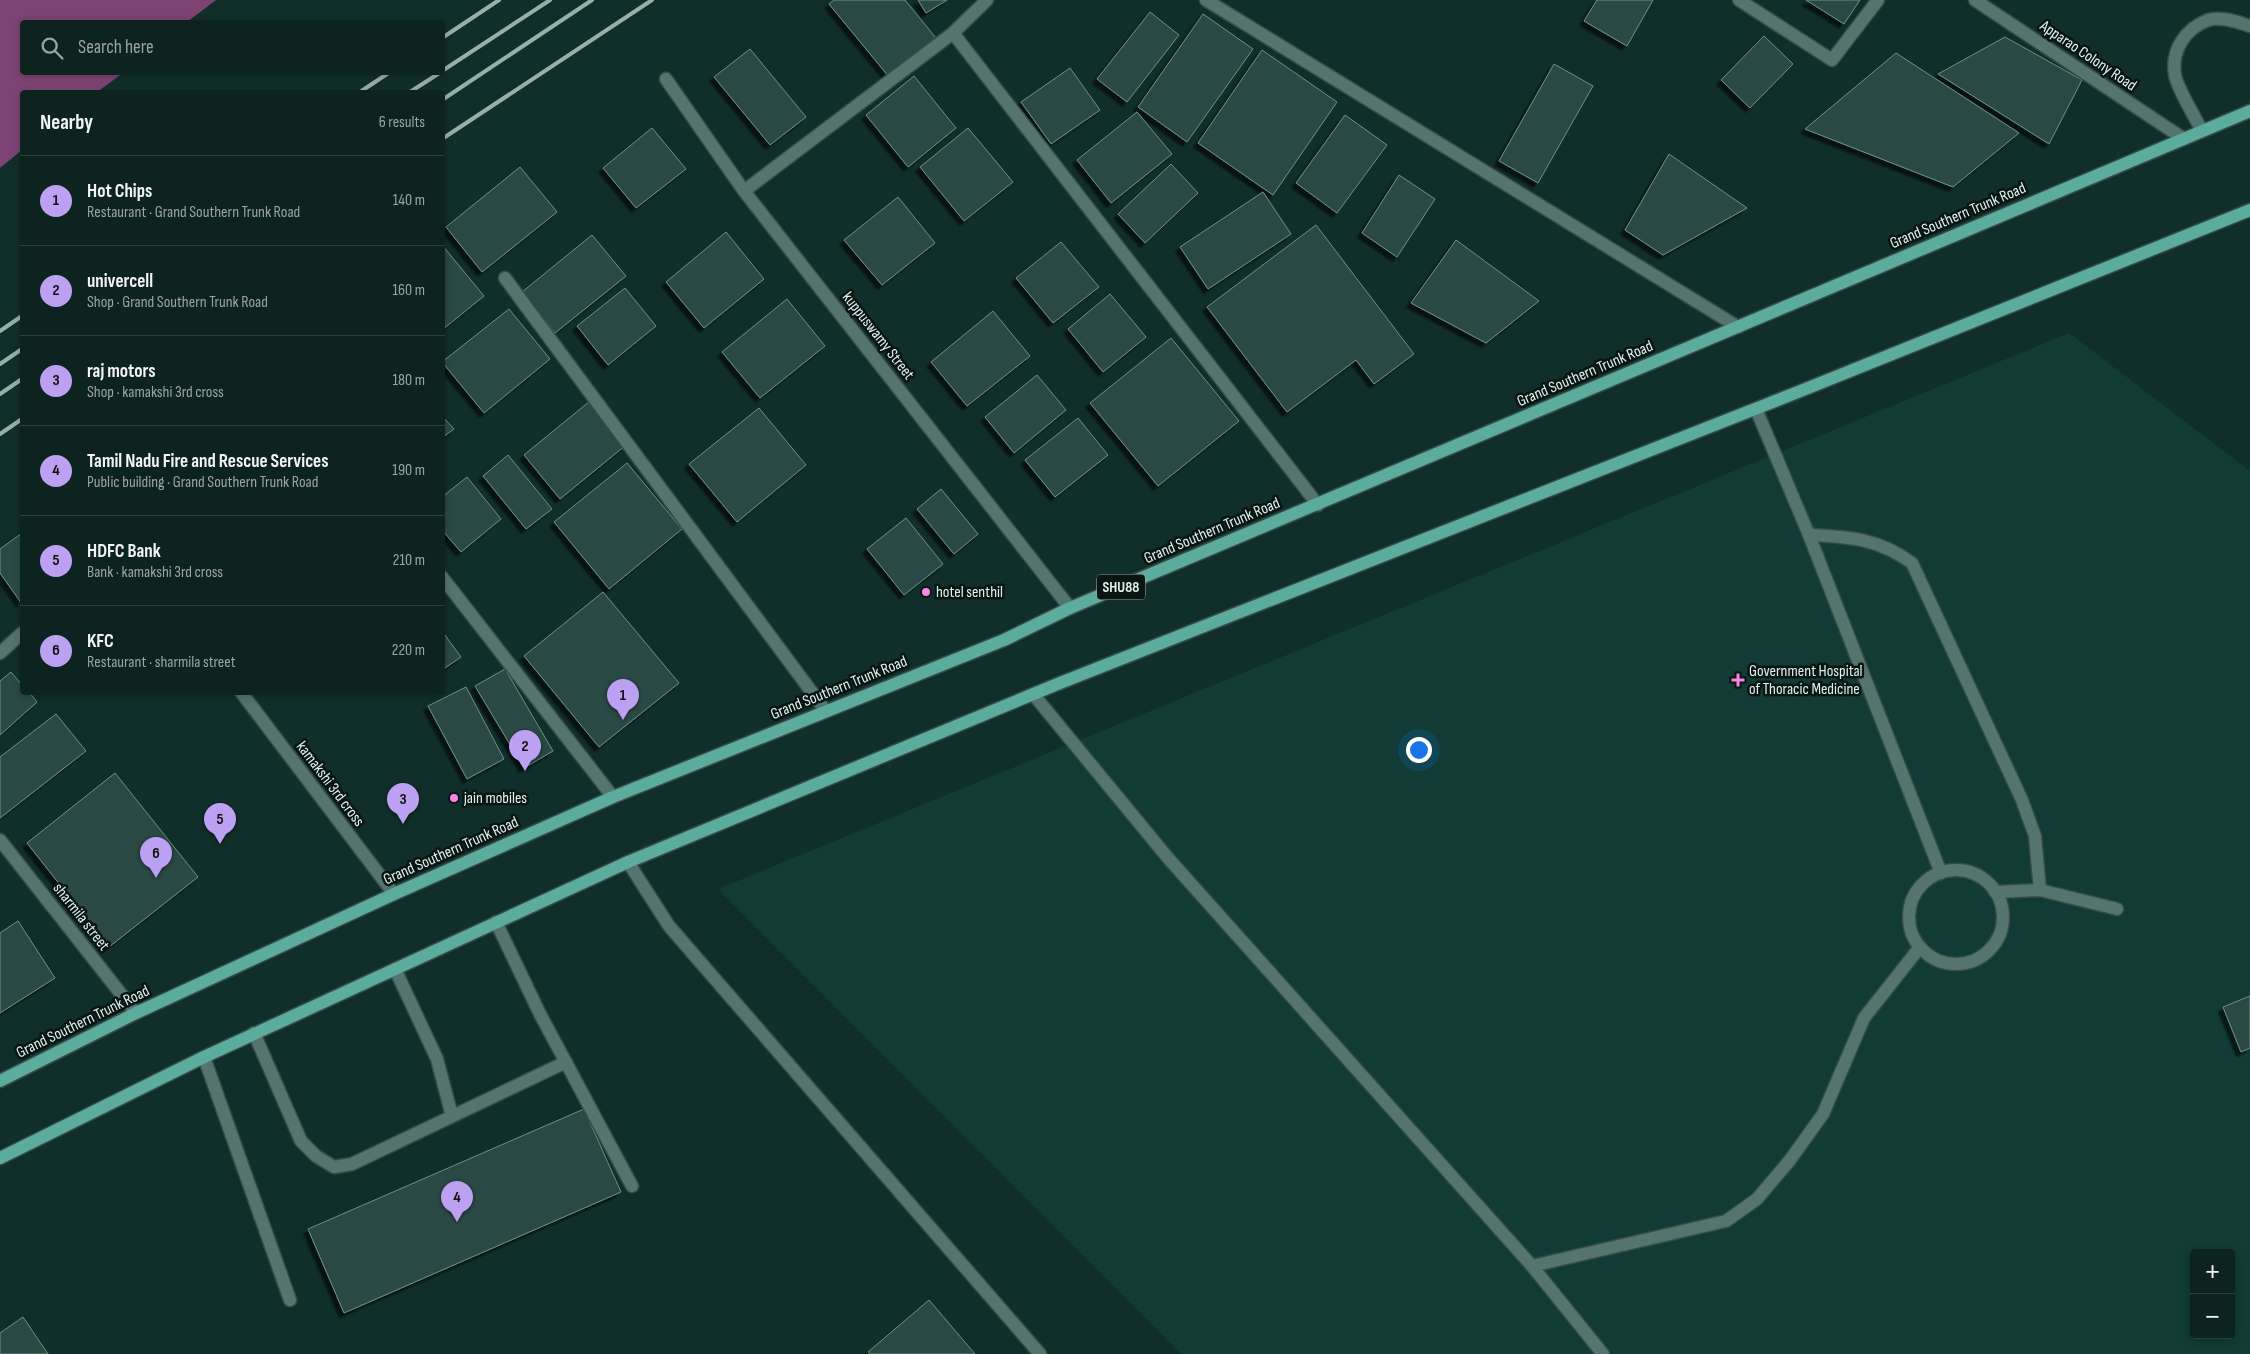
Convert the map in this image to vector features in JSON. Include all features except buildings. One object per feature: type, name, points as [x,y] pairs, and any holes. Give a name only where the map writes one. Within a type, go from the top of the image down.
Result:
[{"type":"main road","name":"Grand Southern Trunk Road","points":[[0,1081],[136,1013],[394,894],[613,797],[825,710],[1004,640],[1070,608],[2250,111]]},
{"type":"main road","points":[[0,1158],[254,1033],[628,862],[1033,694],[1756,409],[2250,210]]},
{"type":"street","points":[[744,191],[954,33],[987,0]]},
{"type":"street","points":[[1206,0],[1738,327]]},
{"type":"street","points":[[1738,0],[1832,60],[1878,0]]},
{"type":"street","name":"Apparao Colony Road","points":[[1975,0],[2184,139]]},
{"type":"street","points":[[2202,131],[2175,76],[2176,53],[2184,35],[2209,20],[2231,19],[2250,26]]},
{"type":"street","points":[[954,33],[1318,505]]},
{"type":"street","name":"kuppuswamy Street","points":[[666,79],[744,191],[1070,608]]},
{"type":"street","points":[[505,278],[825,710]]},
{"type":"street","points":[[1756,409],[1809,535],[1940,872]]},
{"type":"street","points":[[1809,535],[1848,537],[1878,543],[1897,552],[1912,563],[2022,800],[2035,836],[2040,890]]},
{"type":"street","points":[[445,581],[613,797]]},
{"type":"street","points":[[0,653],[20,636]]},
{"type":"street","points":[[1033,694],[1168,858],[1532,1266],[1603,1354]]},
{"type":"street","name":"kamakshi 3rd cross","points":[[243,695],[394,894]]},
{"type":"street","name":"sharmila street","points":[[0,840],[136,1013]]},
{"type":"street","points":[[628,862],[669,926],[1040,1354]]},
{"type":"street","points":[[1956,870],[1970,872],[1985,880],[1995,892],[2002,906],[2002,922],[1998,937],[1983,955],[1976,960],[1961,964],[1945,963],[1931,957],[1920,947],[1912,934],[1909,920],[1910,904],[1916,891],[1927,879],[1940,872],[1956,870]]},
{"type":"street","points":[[1995,892],[2040,890],[2117,909]]},
{"type":"street","points":[[496,922],[566,1062],[632,1186]]},
{"type":"street","points":[[1532,1266],[1726,1221],[1757,1199],[1790,1160],[1822,1114],[1864,1018],[1920,947]]},
{"type":"street","points":[[395,969],[437,1059],[452,1116]]},
{"type":"street","points":[[254,1033],[301,1141],[316,1156],[334,1168],[352,1164],[566,1062]]},
{"type":"street","points":[[204,1057],[290,1300]]},
{"type":"shaded area","points":[[0,0],[216,0],[190,20],[20,20],[20,75],[120,75],[100,90],[20,90],[20,152],[0,168]]},
{"type":"shaded area","name":"Government Hospital of Thoracic Medicine","points":[[2069,333],[2250,471],[2250,1354],[1181,1354],[718,889]]},
{"type":"railway","points":[[445,36],[499,0]]},
{"type":"railway","points":[[445,69],[550,0]]},
{"type":"railway","points":[[445,98],[592,0]]},
{"type":"railway","points":[[445,137],[652,0]]},
{"type":"railway","points":[[363,90],[386,75]]},
{"type":"railway","points":[[413,90],[436,75]]},
{"type":"railway","points":[[0,331],[20,317]]},
{"type":"railway","points":[[0,364],[20,350]]},
{"type":"railway","points":[[0,394],[20,380]]},
{"type":"railway","points":[[0,434],[20,420]]},
{"type":"place","name":"hotel senthil","points":[[926,592]]},
{"type":"place","name":"Government Hospital of Thoracic Medicine","points":[[1738,680]]},
{"type":"place","name":"Hot Chips","points":[[623,720]]},
{"type":"place","name":"univercell","points":[[525,771]]},
{"type":"place","name":"jain mobiles","points":[[454,798]]},
{"type":"place","name":"raj motors","points":[[403,824]]},
{"type":"place","name":"HDFC Bank","points":[[220,844]]},
{"type":"place","name":"KFC","points":[[156,878]]},
{"type":"place","name":"Tamil Nadu Fire and Rescue Services","points":[[457,1222]]}]
